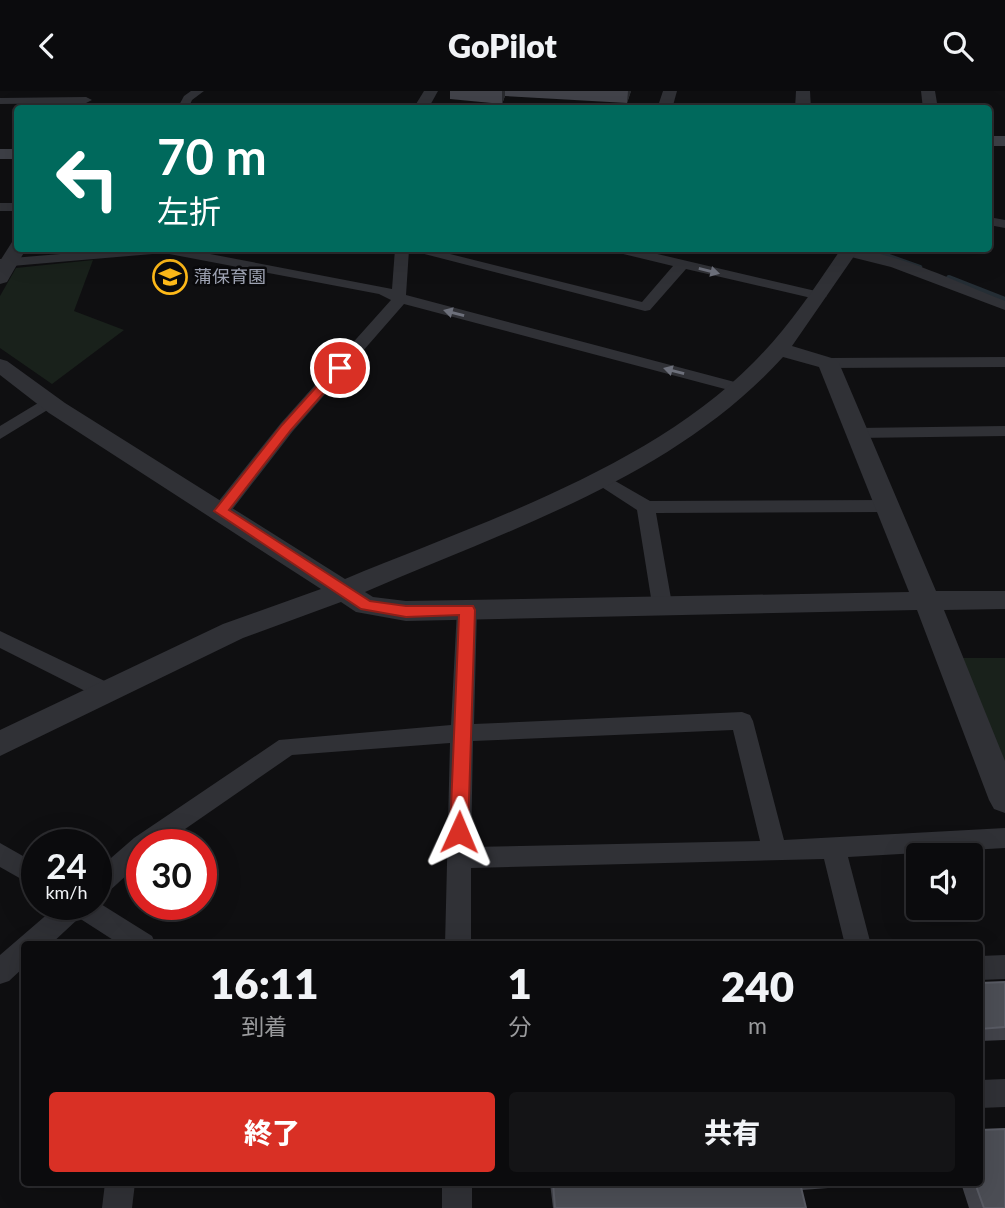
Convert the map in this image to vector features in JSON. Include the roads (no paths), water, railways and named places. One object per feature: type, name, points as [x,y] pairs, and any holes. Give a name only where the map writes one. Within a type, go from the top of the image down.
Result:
[{"type":"street","points":[[184,105],[188,98],[199,91]]},
{"type":"street","points":[[0,101],[86,100]]},
{"type":"street","points":[[6,263],[130,252]]},
{"type":"street","points":[[180,252],[383,290],[399,298],[740,388]]},
{"type":"street","points":[[221,511],[287,427],[395,306],[399,298],[402,252]]},
{"type":"street","points":[[427,252],[645,307],[682,264]]},
{"type":"street","points":[[632,252],[820,296]]},
{"type":"street","points":[[0,744],[233,631],[342,591],[603,480],[668,441],[740,388],[779,348],[820,296],[842,252]]},
{"type":"street","points":[[854,252],[896,264],[1005,306]]},
{"type":"street","points":[[892,252],[1005,293]]},
{"type":"street","points":[[779,348],[828,363],[1005,362]]},
{"type":"street","points":[[828,363],[1005,800]]},
{"type":"street","points":[[0,365],[48,401],[366,605],[393,610],[467,610],[662,604],[1005,600]]},
{"type":"street","points":[[0,434],[48,401]]},
{"type":"street","points":[[857,433],[1005,431]]},
{"type":"street","points":[[603,480],[646,507],[886,506]]},
{"type":"street","points":[[646,507],[662,604]]},
{"type":"street","points":[[458,941],[461,733],[467,610]]},
{"type":"street","points":[[0,639],[105,691]]},
{"type":"street","points":[[167,829],[287,746],[461,733],[742,721],[775,851]]},
{"type":"street","points":[[459,858],[775,851],[1005,838]]},
{"type":"street","points":[[833,848],[857,941]]},
{"type":"street","points":[[0,854],[21,867]]},
{"type":"street","points":[[112,873],[126,860]]},
{"type":"street","points":[[36,941],[60,920]]},
{"type":"street","points":[[102,920],[136,941]]},
{"type":"street","points":[[0,972],[21,953]]},
{"type":"street","points":[[983,968],[1005,967]]},
{"type":"street","points":[[983,1094],[1005,1093]]},
{"type":"street","points":[[117,1208],[120,1186]]},
{"type":"street","points":[[457,1186],[457,1208]]},
{"type":"waterway","points":[[880,253],[920,267]]},
{"type":"waterway","points":[[949,278],[1005,300]]},
{"type":"place","name":"蒲保育園","points":[[170,277]]}]
